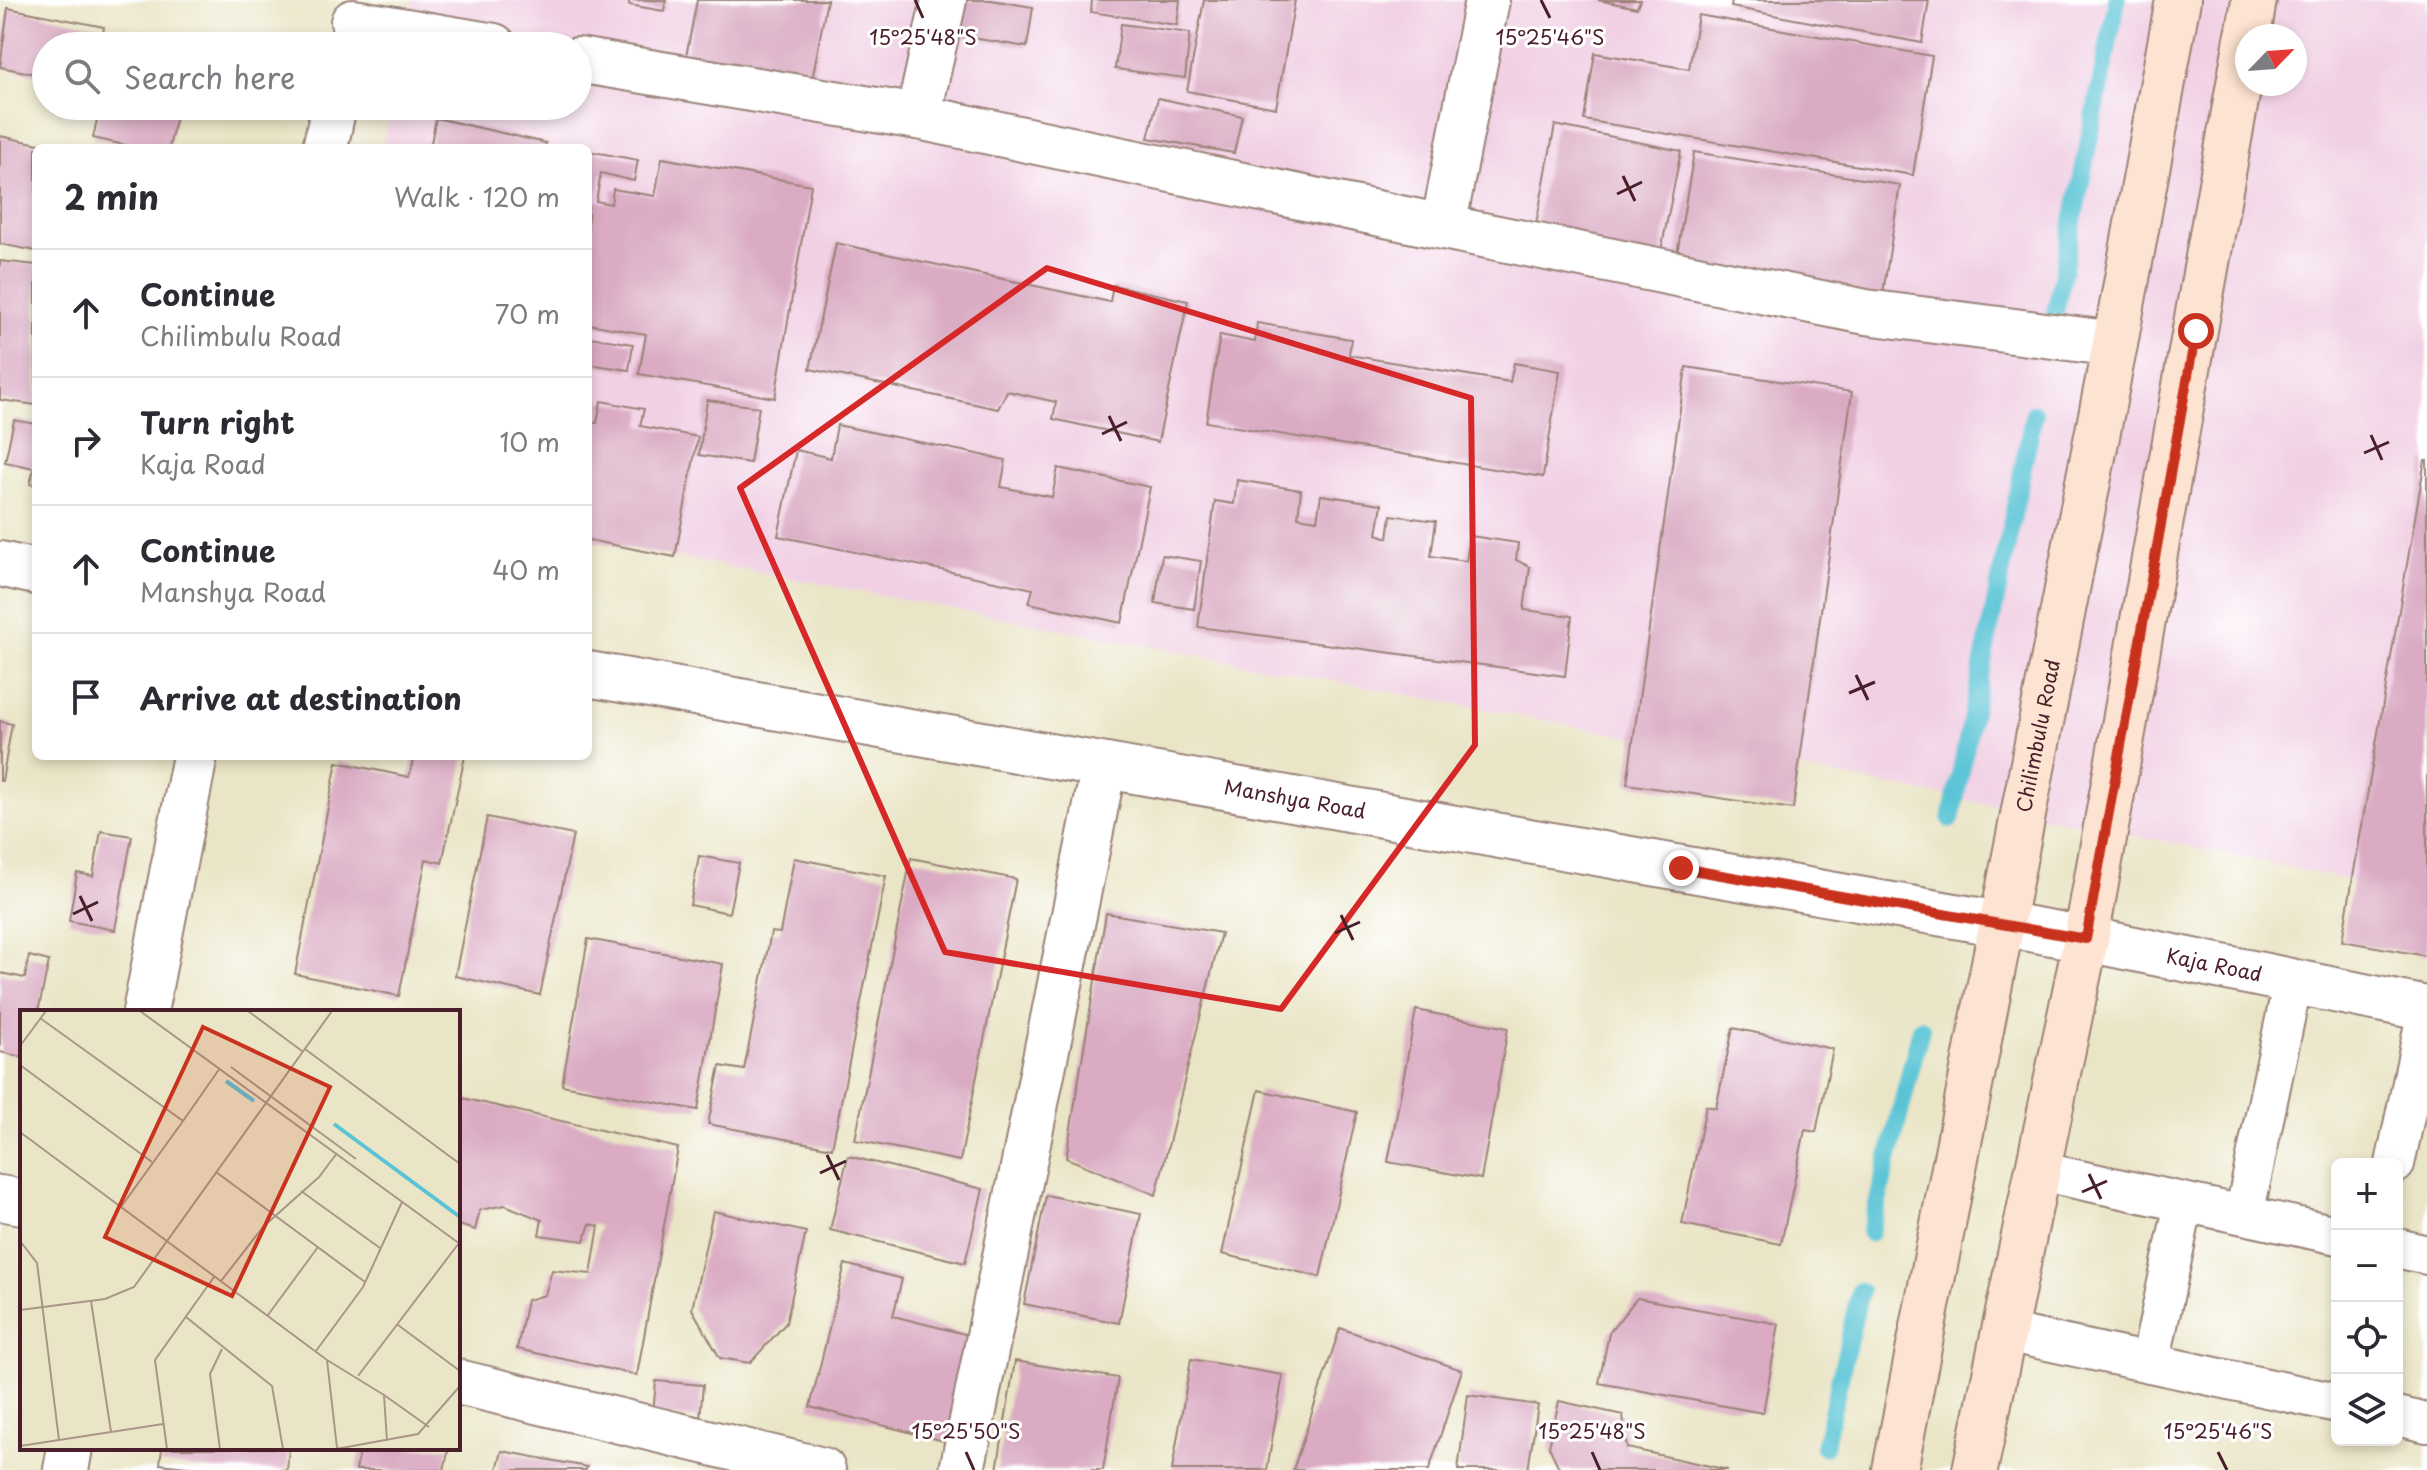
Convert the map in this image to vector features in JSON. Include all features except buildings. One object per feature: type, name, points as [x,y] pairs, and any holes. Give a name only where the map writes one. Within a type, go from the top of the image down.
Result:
[{"type":"main road","name":"Chilimbulu Road","points":[[1895,1470],[2115,344],[2178,0]]},
{"type":"main road","points":[[2250,24],[2254,0]]},
{"type":"main road","points":[[1975,1470],[2086,939],[2237,96]]},
{"type":"street","points":[[918,117],[944,0]]},
{"type":"street","points":[[1443,227],[1487,0]]},
{"type":"street","points":[[352,23],[408,32]]},
{"type":"street","points":[[592,62],[918,117],[1866,312],[2115,344]]},
{"type":"street","points":[[326,144],[331,120]]},
{"type":"street","points":[[0,564],[32,571]]},
{"type":"street","name":"Manshya Road","points":[[592,675],[2000,926]]},
{"type":"street","points":[[145,1010],[194,760]]},
{"type":"street","points":[[962,1470],[1104,766]]},
{"type":"street","name":"Kaja Road","points":[[2000,926],[2086,939],[2427,1010]]},
{"type":"street","points":[[0,1198],[20,1202]]},
{"type":"street","points":[[460,1382],[823,1470]]},
{"type":"street","points":[[66,1470],[70,1450]]},
{"type":"lane","points":[[2244,1215],[2293,981]]},
{"type":"lane","points":[[2396,1158],[2427,1010]]},
{"type":"lane","points":[[2038,1171],[2331,1234]]},
{"type":"lane","points":[[2150,1363],[2184,1203]]},
{"type":"lane","points":[[2403,1249],[2427,1255]]},
{"type":"lane","points":[[2005,1332],[2331,1402]]},
{"type":"lane","points":[[2403,1417],[2427,1423]]},
{"type":"highlighted area","points":[[1047,268],[1471,398],[1475,745],[1281,1009],[945,952],[740,488]]},
{"type":"shaded area","points":[[413,0],[2427,0],[2427,896],[1940,795],[592,541],[592,144],[383,144],[388,120],[592,120],[592,32],[406,32]]},
{"type":"waterway","points":[[2053,323],[2117,0]]},
{"type":"waterway","points":[[1951,819],[2034,413]]},
{"type":"waterway","points":[[1870,1233],[1921,1028]]},
{"type":"waterway","points":[[1824,1447],[1860,1291]]},
{"type":"route","points":[[1681,868],[2086,939],[2196,331]]}]
